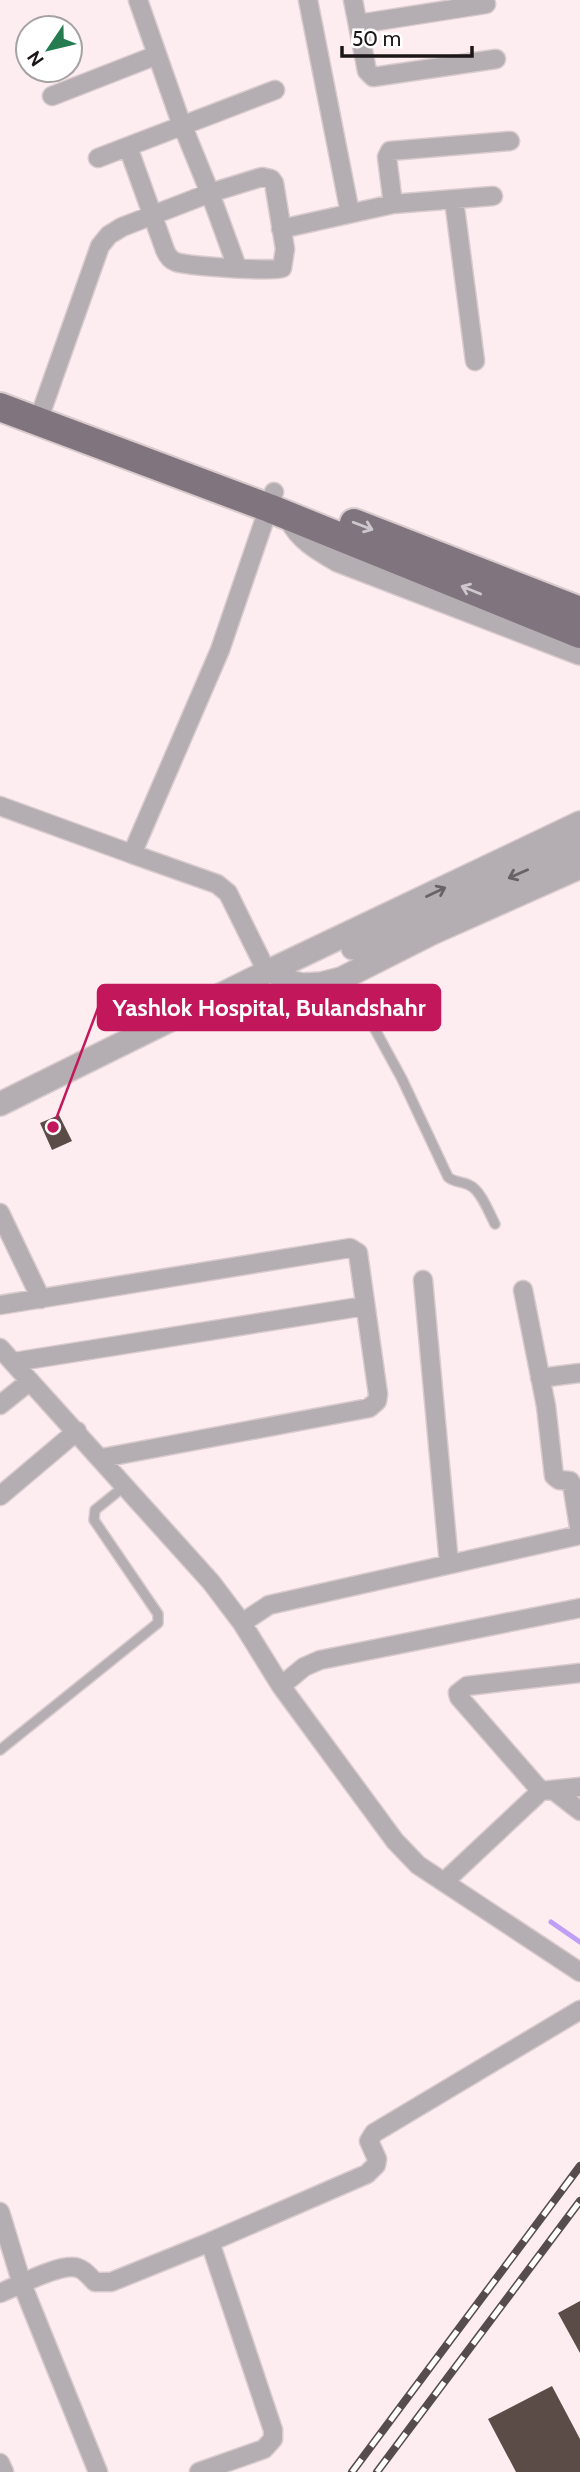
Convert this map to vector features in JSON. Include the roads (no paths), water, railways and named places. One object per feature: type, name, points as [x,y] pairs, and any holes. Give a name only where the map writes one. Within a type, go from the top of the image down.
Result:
[{"type":"main road","points":[[0,392],[41,415],[278,506],[580,611]]},
{"type":"main road","points":[[0,407],[41,415]]},
{"type":"main road","points":[[278,506],[580,634]]},
{"type":"street","points":[[138,0],[237,267]]},
{"type":"street","points":[[308,0],[350,213]]},
{"type":"street","points":[[354,0],[367,71],[373,77],[496,59]]},
{"type":"street","points":[[358,24],[486,4]]},
{"type":"street","points":[[52,96],[158,55]]},
{"type":"street","points":[[98,158],[275,90]]},
{"type":"street","points":[[393,204],[387,157],[390,151],[510,141]]},
{"type":"street","points":[[41,415],[100,246],[115,231],[152,216],[211,193],[267,176],[274,183],[285,249],[282,268],[272,271],[172,260],[164,250],[152,216],[128,147]]},
{"type":"street","points":[[281,229],[393,204],[493,196]]},
{"type":"street","points":[[454,200],[475,361]]},
{"type":"street","points":[[278,506],[315,547],[338,560],[580,653]]},
{"type":"street","points":[[132,853],[220,650],[278,506]]},
{"type":"street","points":[[0,806],[217,884],[228,893],[281,976],[302,985],[321,984],[346,976],[432,933],[580,867]]},
{"type":"street","points":[[0,1117],[580,823]]},
{"type":"street","points":[[0,1104],[281,976],[580,846]]},
{"type":"street","points":[[0,1213],[41,1298]]},
{"type":"street","points":[[0,1305],[356,1249],[378,1394],[377,1401],[369,1408],[102,1458]]},
{"type":"street","points":[[423,1280],[449,1564]]},
{"type":"street","points":[[242,1623],[263,1608],[580,1534],[576,1484],[554,1476],[546,1406],[523,1290]]},
{"type":"street","points":[[14,1363],[365,1306]]},
{"type":"street","points":[[0,1348],[211,1582],[242,1623],[281,1686],[396,1841],[418,1865],[580,1972]]},
{"type":"street","points":[[540,1378],[580,1373]]},
{"type":"street","points":[[0,1405],[30,1381]]},
{"type":"street","points":[[0,1496],[77,1431]]},
{"type":"street","points":[[281,1686],[304,1667],[320,1660],[580,1608]]},
{"type":"street","points":[[580,1673],[467,1686],[458,1693],[547,1790],[580,1811]]},
{"type":"street","points":[[444,1882],[547,1790],[580,1787]]},
{"type":"street","points":[[0,2293],[61,2268],[73,2266],[82,2269],[95,2282],[111,2282],[210,2242],[373,2170],[377,2159],[369,2141],[374,2133],[580,2010]]},
{"type":"street","points":[[0,2212],[22,2284],[98,2472]]},
{"type":"street","points":[[199,2472],[264,2449],[273,2439],[273,2430],[210,2242]]},
{"type":"street","points":[[0,2463],[4,2472]]},
{"type":"lane","points":[[346,976],[402,1079],[448,1177],[450,1180],[467,1183],[475,1189],[495,1224]]},
{"type":"lane","points":[[0,1750],[158,1623],[158,1614],[94,1520],[95,1510],[126,1486]]},
{"type":"waterway","points":[[551,1922],[580,1942]]},
{"type":"railway","points":[[352,2472],[580,2166]]},
{"type":"railway","points":[[377,2472],[580,2201]]},
{"type":"place","name":"Yashlok Hospital, Bulandshahr","points":[[53,1127]]}]
